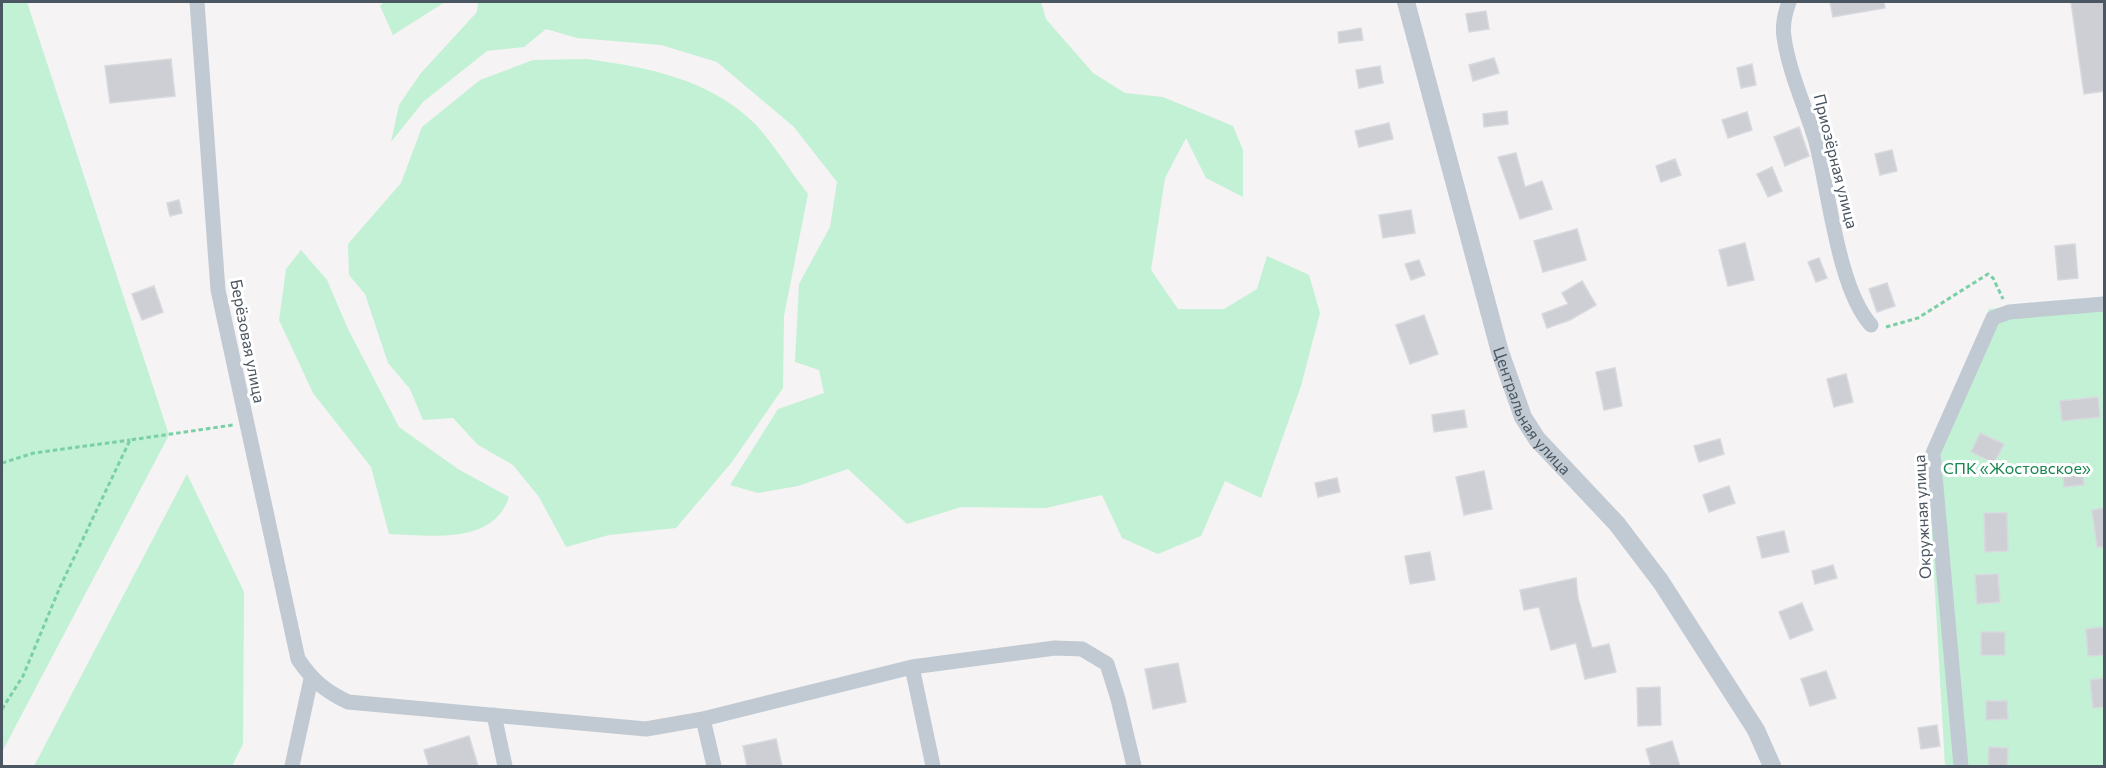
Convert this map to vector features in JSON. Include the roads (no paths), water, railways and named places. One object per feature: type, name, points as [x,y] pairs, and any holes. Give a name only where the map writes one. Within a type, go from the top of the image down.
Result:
[{"type":"street","name":"Берёзовая улица","points":[[196,2],[218,290],[298,659],[311,679]]},
{"type":"street","name":"Центральная улица","points":[[1406,2],[1500,352],[1523,417],[1537,439],[1617,524],[1661,582],[1738,699],[1756,730],[1772,766]]},
{"type":"street","name":"Приозёрная улица","points":[[1789,2],[1783,25],[1786,51],[1816,143],[1844,266],[1855,301],[1870,325]]},
{"type":"street","name":"Окружная улица","points":[[1961,766],[1933,453],[1993,318],[2008,312],[2104,304]]},
{"type":"street","points":[[292,766],[311,679],[327,692],[348,702],[646,729],[704,719],[912,667],[1055,648],[1082,649],[1107,664],[1134,766]]},
{"type":"street","points":[[912,667],[933,766]]},
{"type":"street","points":[[494,715],[505,766]]},
{"type":"street","points":[[704,719],[714,766]]},
{"type":"park label","name":"СПК «Жостовское»","points":[[2017,468]]}]
